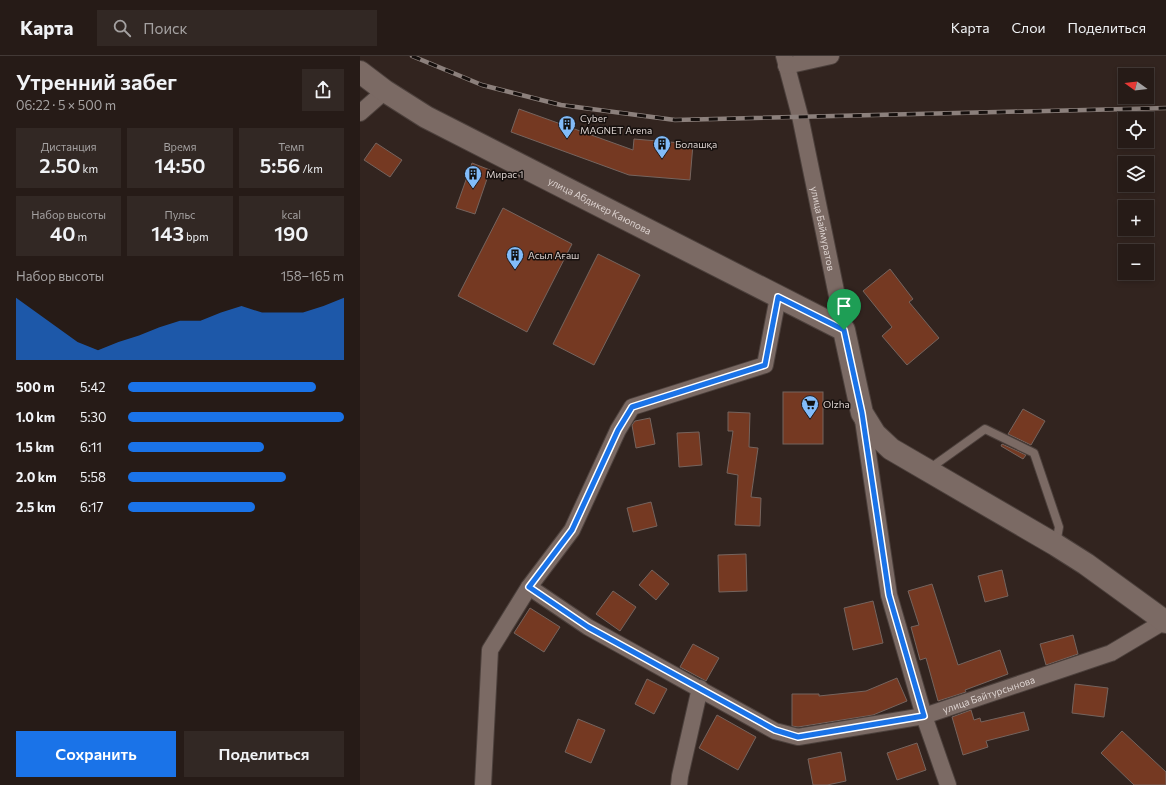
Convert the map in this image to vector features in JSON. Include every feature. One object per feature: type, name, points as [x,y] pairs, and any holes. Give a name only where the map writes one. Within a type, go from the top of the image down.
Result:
[{"type":"street","points":[[785,61],[831,56]]},
{"type":"street","name":"улица Баймуратов","points":[[785,61],[800,116],[862,413],[889,595],[924,716],[948,785]]},
{"type":"street","name":"улица Абдикер Каюпова","points":[[360,72],[385,91],[426,117],[844,330]]},
{"type":"street","points":[[360,113],[385,91]]},
{"type":"street","points":[[483,785],[490,650],[529,587],[572,530],[618,430],[632,407],[765,365],[778,297]]},
{"type":"street","name":"улица Байтурсынова","points":[[529,587],[588,627],[775,730],[798,737],[924,716],[1111,654],[1165,622],[1086,564],[1056,545],[891,449],[875,434],[862,413]]},
{"type":"street","points":[[679,785],[700,688]]},
{"type":"lane","points":[[927,470],[985,429],[1034,453],[1059,528],[1056,545]]},
{"type":"building","points":[[519,109],[633,150],[634,139],[693,144],[690,180],[629,175],[511,132]]},
{"type":"building","points":[[376,143],[402,160],[390,177],[364,160]]},
{"type":"building","name":"Мирас 1","points":[[472,163],[490,170],[475,214],[456,208]]},
{"type":"building","name":"Асыл Ағаш","points":[[503,208],[572,244],[527,332],[458,296]]},
{"type":"building","points":[[598,254],[640,275],[594,365],[553,344]]},
{"type":"building","points":[[890,269],[913,299],[909,302],[939,338],[907,365],[882,336],[892,327],[863,291]]},
{"type":"building","points":[[783,392],[823,392],[823,444],[783,444]]},
{"type":"building","points":[[1023,409],[1045,421],[1031,445],[1008,434]]},
{"type":"building","points":[[728,412],[750,413],[749,447],[758,448],[751,497],[761,498],[760,526],[735,525],[738,475],[727,473],[733,431],[728,431]]},
{"type":"building","points":[[650,418],[655,444],[636,448],[632,425],[635,421]]},
{"type":"building","points":[[699,432],[702,465],[679,467],[677,433]]},
{"type":"building","points":[[1002,444],[1026,455],[1023,459],[1001,446]]},
{"type":"building","points":[[651,502],[657,526],[633,532],[627,508]]},
{"type":"building","points":[[746,554],[747,591],[719,592],[718,555]]},
{"type":"building","points":[[652,570],[669,584],[656,600],[639,585]]},
{"type":"building","points":[[1002,570],[1008,596],[985,602],[978,576]]},
{"type":"building","points":[[932,584],[958,665],[1000,650],[1008,674],[965,690],[966,692],[938,701],[926,658],[920,660],[911,627],[919,625],[908,591]]},
{"type":"building","points":[[613,591],[636,607],[620,631],[596,614]]},
{"type":"building","points":[[873,601],[883,643],[853,650],[844,608]]},
{"type":"building","points":[[530,608],[560,627],[544,652],[514,633]]},
{"type":"building","points":[[1073,635],[1078,654],[1046,665],[1040,644]]},
{"type":"building","points":[[693,644],[719,658],[706,681],[680,667]]},
{"type":"building","points":[[897,678],[907,701],[873,715],[798,727],[792,726],[792,694],[819,694],[819,696],[866,691]]},
{"type":"building","points":[[647,679],[667,689],[654,714],[635,704]]},
{"type":"building","points":[[1075,684],[1108,688],[1104,717],[1072,713]]},
{"type":"building","points":[[971,710],[974,720],[980,718],[981,722],[1024,712],[1029,730],[986,741],[988,747],[963,755],[952,717]]},
{"type":"building","points":[[717,715],[756,737],[738,770],[699,748]]},
{"type":"building","points":[[578,719],[605,730],[591,763],[565,752]]},
{"type":"building","points":[[1122,731],[1166,772],[1166,785],[1134,785],[1101,753]]},
{"type":"building","points":[[917,743],[926,770],[897,780],[887,753]]},
{"type":"building","points":[[841,752],[846,781],[827,785],[813,785],[808,759]]},
{"type":"railway","points":[[412,56],[482,85],[561,105],[675,120],[1166,108]]},
{"type":"place","name":"Cyber MAGNET Arena","points":[[567,139]]},
{"type":"place","name":"Болашқа","points":[[662,159]]},
{"type":"place","name":"Мирас 1","points":[[473,189]]},
{"type":"place","name":"Асыл Ағаш","points":[[515,270]]},
{"type":"place","name":"Olzha","points":[[810,419]]},
{"type":"route","points":[[778,297],[844,330],[862,413],[889,595],[924,716],[798,737],[775,730],[588,627],[529,587],[572,530],[618,430],[632,407],[765,365],[778,297]]}]
